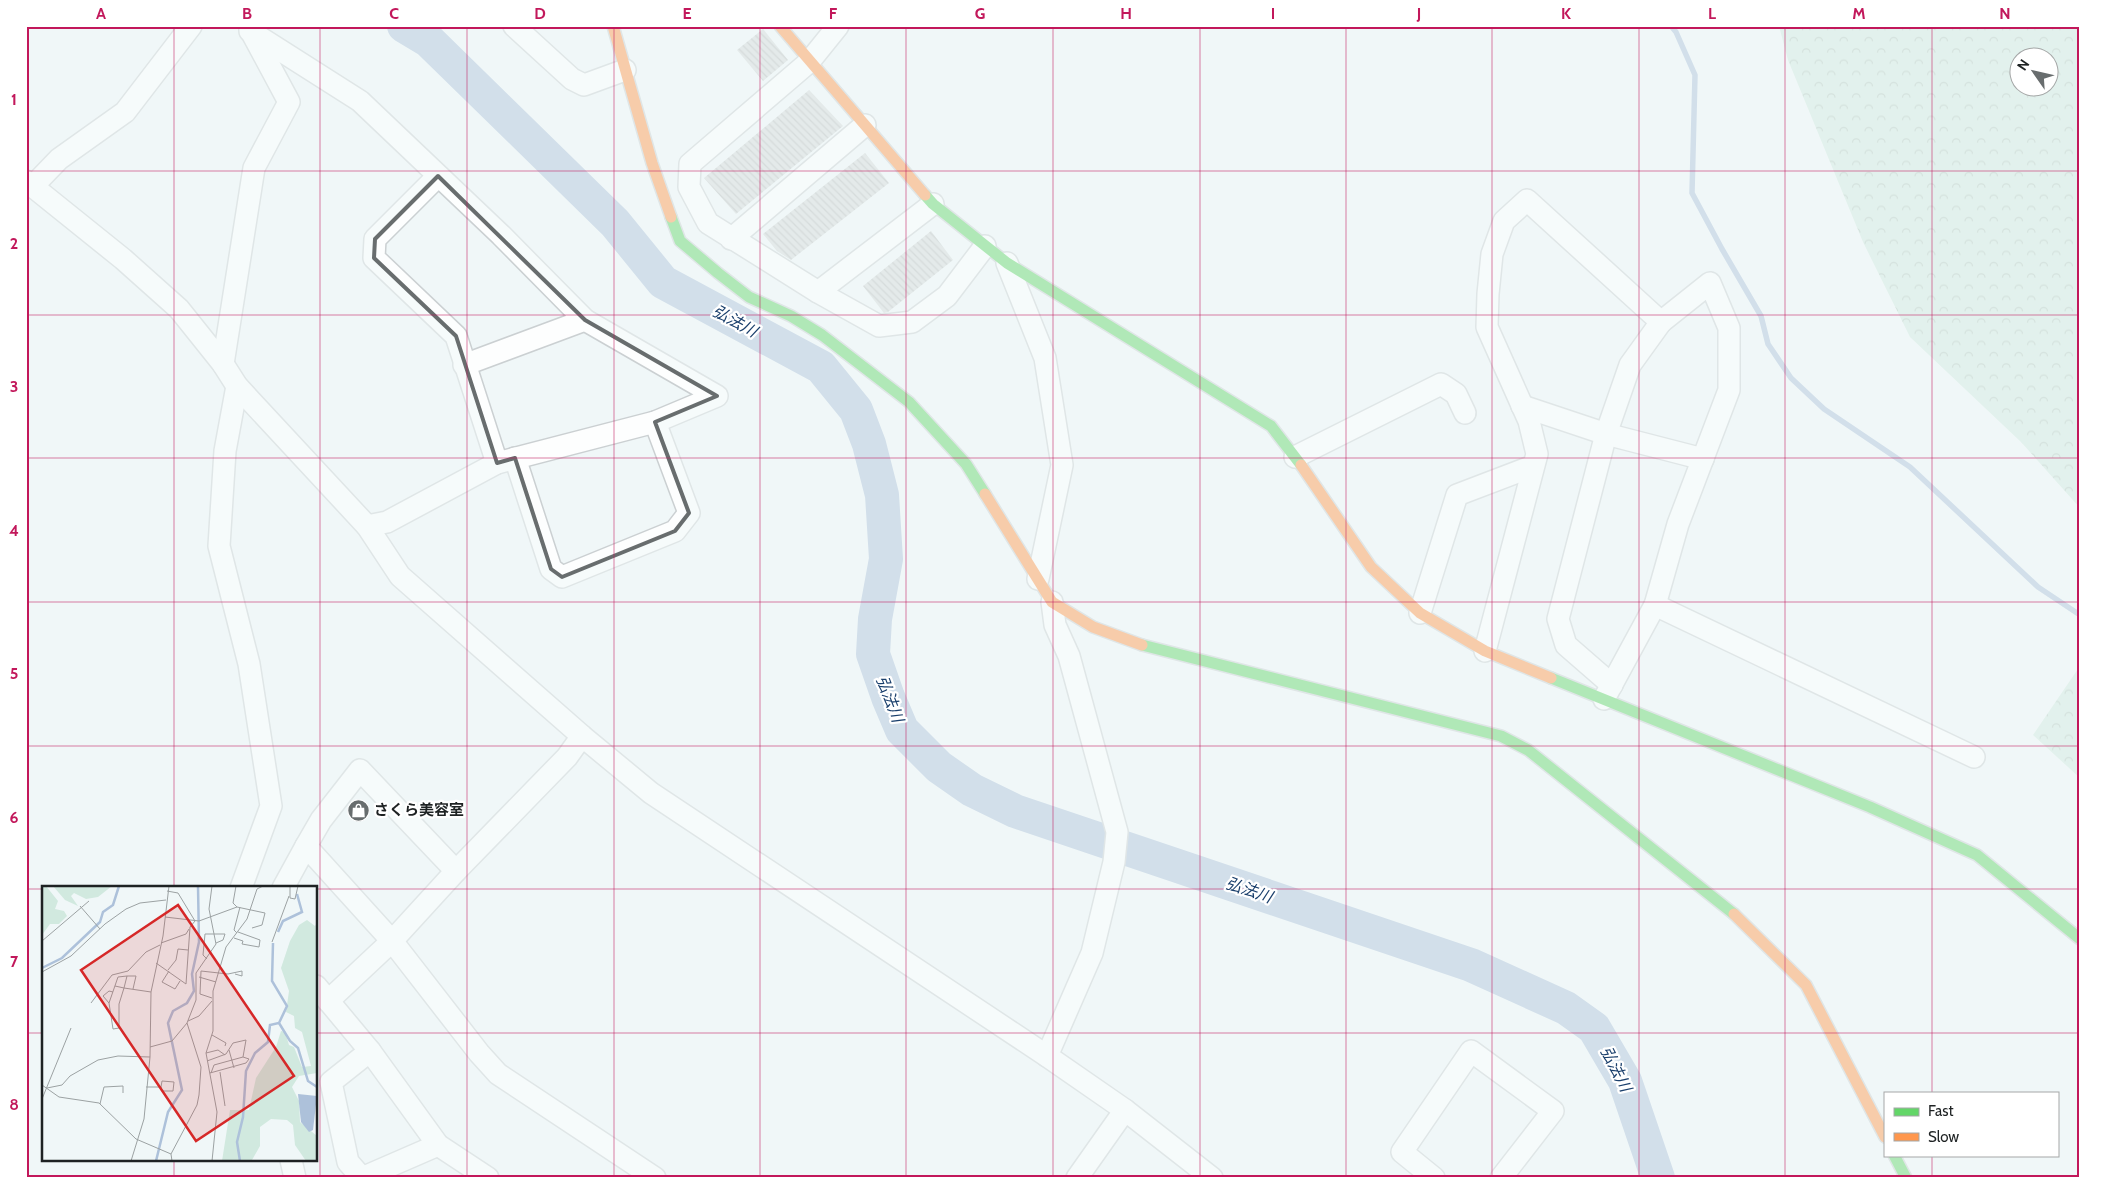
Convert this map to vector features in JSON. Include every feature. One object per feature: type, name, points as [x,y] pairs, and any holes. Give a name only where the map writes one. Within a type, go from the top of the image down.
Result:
[{"type":"street","points":[[191,26],[125,112],[59,159],[30,183],[123,259],[179,309],[223,364],[237,386],[367,526],[400,576],[582,736],[651,793],[1047,1056],[1125,1110],[1212,1178]]},
{"type":"street","points":[[514,26],[572,79],[584,85],[625,70]]},
{"type":"street","points":[[613,26],[652,163],[680,241],[749,297],[791,316],[822,335],[909,402],[966,464],[1052,602],[1055,625],[1069,656],[1117,832],[1114,862],[1092,953],[1047,1056]]},
{"type":"street","points":[[780,26],[933,204],[1007,262],[1271,426],[1295,456],[1371,567],[1420,613],[1485,651],[1608,692],[1977,855],[2080,939]]},
{"type":"street","points":[[838,26],[809,62],[690,164],[689,187],[708,223],[818,292],[879,326],[912,322],[947,296],[985,246]]},
{"type":"street","points":[[223,364],[254,168],[290,102],[250,29]]},
{"type":"street","points":[[250,29],[360,101],[502,235],[586,320],[716,396],[655,422],[506,460],[387,522],[367,526]]},
{"type":"street","points":[[731,239],[865,125]]},
{"type":"street","points":[[438,176],[375,239],[374,258],[456,336],[464,366],[506,460],[551,569],[562,577],[675,531],[689,513],[655,422]]},
{"type":"street","points":[[1485,651],[1536,454],[1529,421],[1487,328],[1492,254],[1504,221],[1527,200],[1661,322]]},
{"type":"street","points":[[818,292],[933,204]]},
{"type":"street","points":[[1007,262],[1045,358],[1062,465],[1038,579]]},
{"type":"street","points":[[1710,283],[1729,328],[1730,390],[1678,524],[1656,605],[1608,692],[1566,645],[1558,619],[1606,434],[1630,365],[1661,322],[1710,283]]},
{"type":"street","points":[[464,366],[586,320]]},
{"type":"street","points":[[1295,456],[1441,384],[1456,394],[1465,413]]},
{"type":"street","points":[[237,386],[225,451],[219,546],[249,664],[271,806],[242,886]]},
{"type":"street","points":[[1522,406],[1606,434],[1703,459]]},
{"type":"street","points":[[1420,613],[1457,495],[1534,466]]},
{"type":"street","points":[[1052,602],[1093,627],[1145,646],[1501,736],[1528,750],[1733,912],[1806,985],[1884,1135]]},
{"type":"street","points":[[1656,605],[1974,757]]},
{"type":"street","points":[[488,1178],[438,1145],[370,1051],[322,993],[392,941],[456,871],[567,757],[582,736]]},
{"type":"street","points":[[284,886],[321,820],[360,770],[456,871]]},
{"type":"street","points":[[306,846],[392,941],[498,1074],[655,1178]]},
{"type":"street","points":[[370,1051],[331,1082],[348,1162],[362,1178],[438,1145]]},
{"type":"street","points":[[1434,1178],[1402,1152],[1471,1051],[1553,1111],[1501,1178]]},
{"type":"street","points":[[1077,1178],[1125,1110]]},
{"type":"street","points":[[1895,1156],[1906,1178]]},
{"type":"street","points":[[291,1162],[295,1178]]},
{"type":"highlighted area","points":[[438,176],[585,320],[717,396],[655,422],[689,513],[675,531],[562,577],[551,569],[515,458],[497,463],[456,336],[374,258],[375,239]]},
{"type":"green space","points":[[1779,26],[2080,26],[2080,508],[2021,442],[1910,337],[1863,242],[1788,60]]},
{"type":"green space","points":[[2080,666],[2080,778],[2033,735]]},
{"type":"building","points":[[763,29],[788,60],[763,81],[737,50]]},
{"type":"building","points":[[809,90],[843,126],[736,214],[704,178]]},
{"type":"building","points":[[865,153],[889,183],[791,260],[777,251],[763,234]]},
{"type":"building","points":[[931,231],[953,260],[888,312],[884,313],[863,286]]},
{"type":"waterway","name":"弘法川","points":[[404,26],[429,41],[615,223],[663,282],[821,367],[856,410],[869,444],[882,495],[886,559],[875,619],[873,654],[902,730],[939,767],[972,790],[1015,811],[1471,965],[1566,1008],[1594,1028],[1625,1081],[1658,1178]]},
{"type":"waterway","points":[[1671,26],[1676,32],[1695,75],[1692,193],[1761,316],[1768,344],[1791,378],[1824,409],[1910,467],[2038,587],[2080,615]]},
{"type":"traffic: fast","points":[[925,195],[933,204],[1007,263],[1271,426],[1301,465]]},
{"type":"traffic: fast","points":[[671,217],[680,241],[718,273],[749,297],[791,316],[822,335],[909,402],[966,464],[985,494]]},
{"type":"traffic: fast","points":[[1142,645],[1501,736],[1528,750],[1734,914]]},
{"type":"traffic: fast","points":[[1551,678],[1870,807],[1977,855],[2080,939]]},
{"type":"traffic: fast","points":[[1895,1156],[1906,1178]]},
{"type":"traffic: slow","points":[[613,26],[652,163],[671,217]]},
{"type":"traffic: slow","points":[[780,26],[925,195]]},
{"type":"traffic: slow","points":[[1301,465],[1371,567],[1420,613],[1485,651],[1551,678]]},
{"type":"traffic: slow","points":[[985,494],[1052,602],[1093,627],[1142,645]]},
{"type":"traffic: slow","points":[[1734,914],[1806,985],[1884,1135]]},
{"type":"place","name":"さくら美容室","points":[[358,810]]}]
